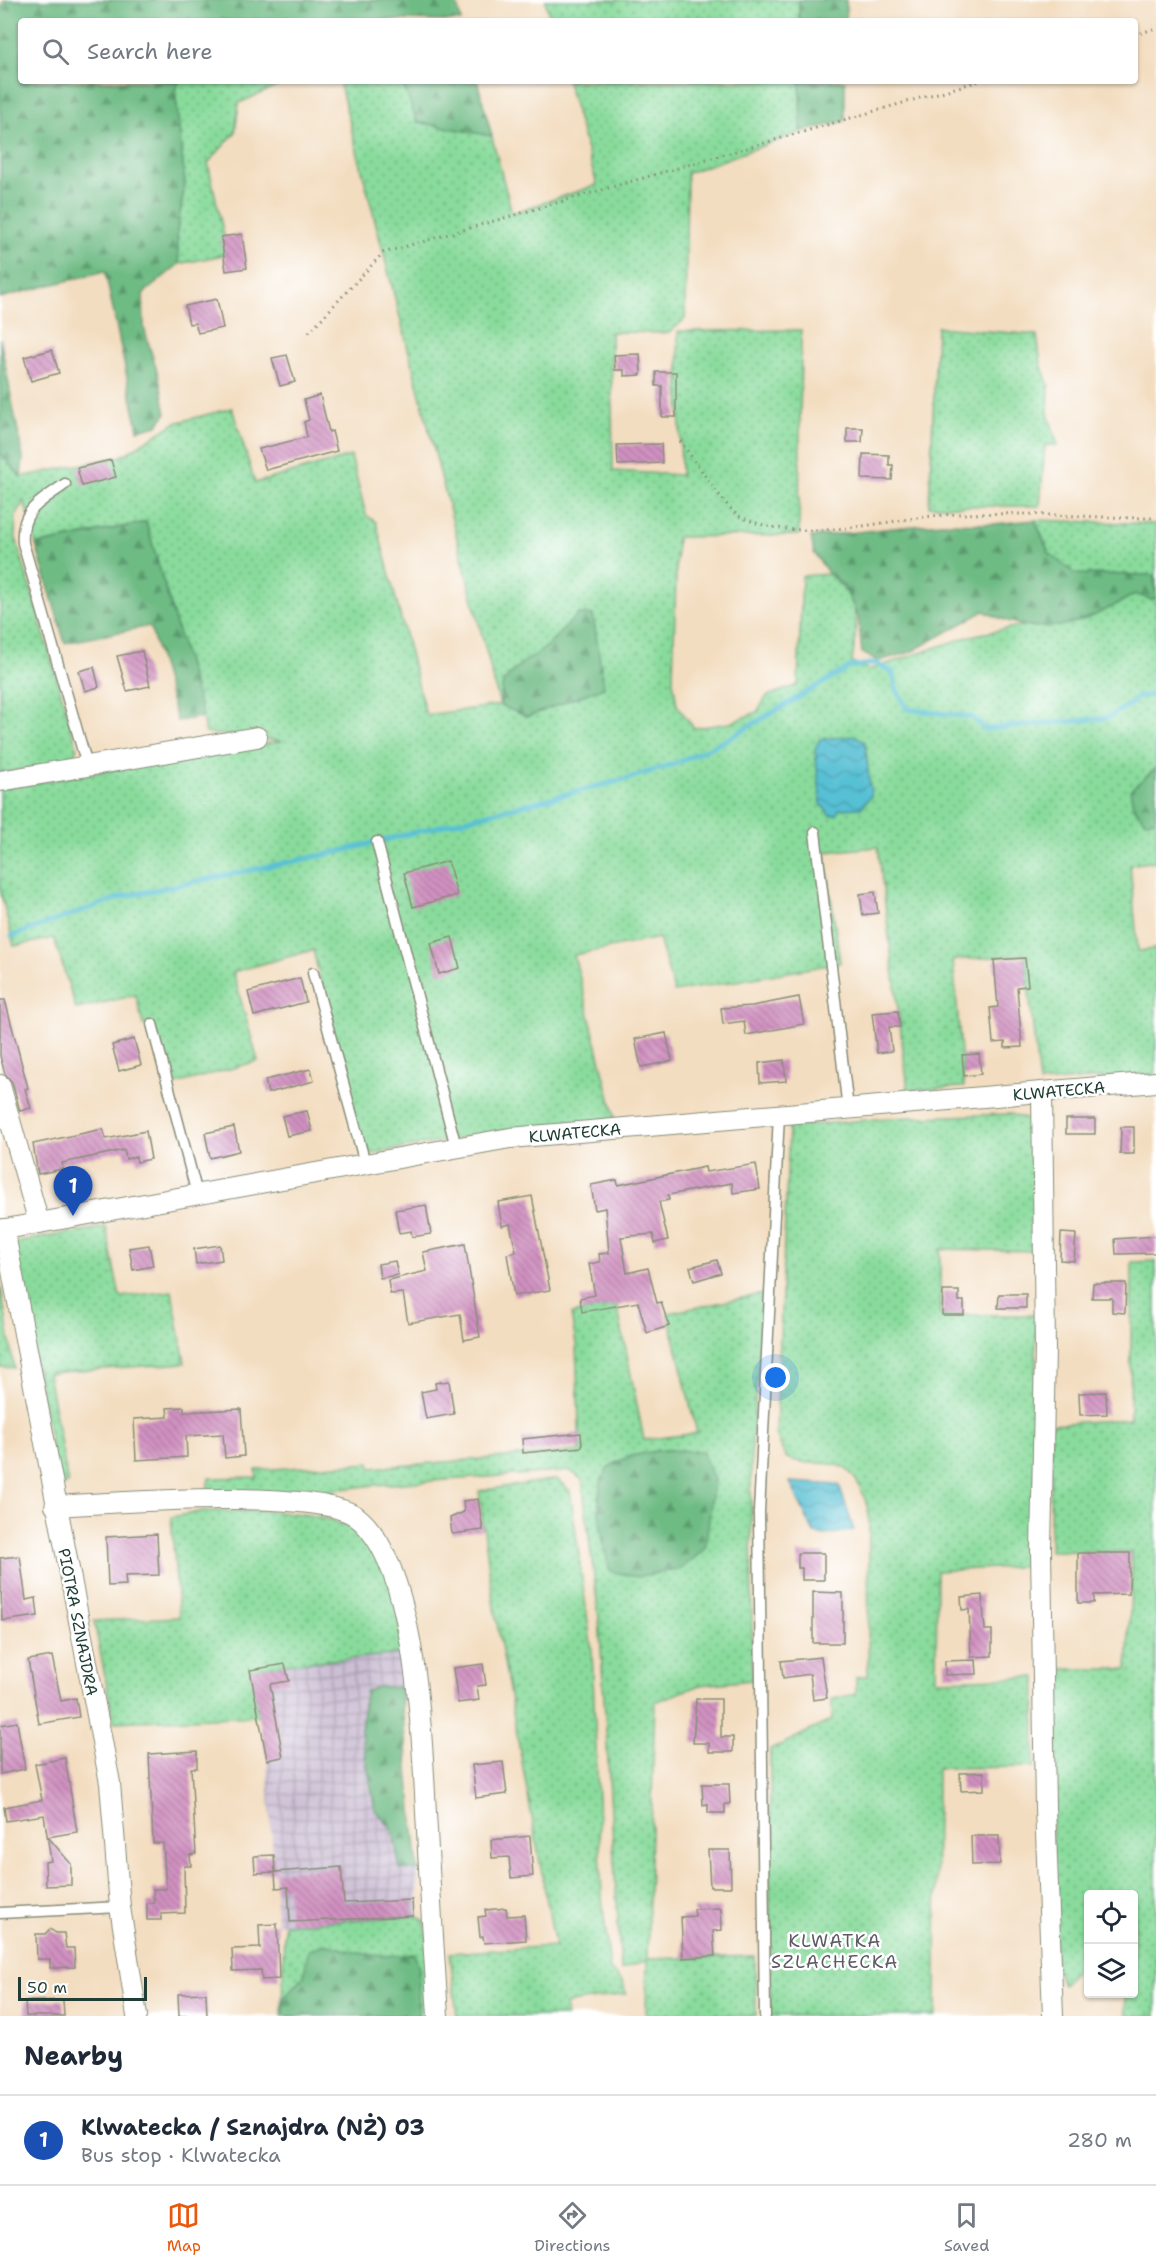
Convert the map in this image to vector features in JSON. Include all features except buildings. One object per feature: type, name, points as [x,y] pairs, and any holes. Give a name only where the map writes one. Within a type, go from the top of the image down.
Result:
[{"type":"street","points":[[0,781],[257,737]]},
{"type":"street","name":"KLWATECKA","points":[[2,1230],[510,1138],[1156,1082]]},
{"type":"street","points":[[0,1085],[39,1223]]},
{"type":"street","points":[[1042,1092],[1045,1350],[1041,1550],[1044,1807],[1053,2016]]},
{"type":"street","name":"PIOTRA SZNAJDRA","points":[[2,1230],[110,1783],[120,1907],[137,2016]]},
{"type":"street","points":[[55,1506],[201,1499],[302,1502],[334,1508],[356,1516],[377,1540],[389,1562],[405,1620],[417,1678],[438,2016]]},
{"type":"lane","points":[[65,484],[29,510],[22,536],[87,765]]},
{"type":"lane","points":[[815,832],[848,1109]]},
{"type":"lane","points":[[377,842],[456,1147]]},
{"type":"lane","points":[[313,973],[365,1163]]},
{"type":"lane","points":[[152,1024],[197,1194]]},
{"type":"lane","points":[[765,2016],[759,1512],[779,1115]]},
{"type":"lane","points":[[0,1913],[120,1907]]},
{"type":"path","points":[[1138,34],[1156,28]]},
{"type":"path","points":[[309,332],[383,253],[969,84]]},
{"type":"path","points":[[680,441],[736,515],[768,528],[799,530],[842,527],[973,513],[1156,518]]},
{"type":"shaded area","points":[[403,1654],[400,1687],[377,1687],[375,1809],[393,1831],[400,1869],[418,1871],[418,1916],[277,1924],[267,1760],[250,1670],[285,1664]]},
{"type":"green space","points":[[5,0],[456,0],[460,18],[18,18],[18,84],[178,84],[175,90],[185,184],[177,231],[179,264],[143,294],[144,328],[159,378],[166,414],[157,425],[138,430],[105,271],[0,298],[0,8]]},
{"type":"green space","points":[[545,0],[799,0],[799,18],[550,18]]},
{"type":"green space","points":[[799,0],[846,0],[846,18],[799,18]]},
{"type":"green space","points":[[178,84],[282,84],[239,103],[235,133],[208,163],[228,254],[179,264],[177,231],[185,184],[175,90]]},
{"type":"green space","points":[[340,84],[478,84],[512,213],[597,185],[568,84],[800,84],[801,132],[687,173],[685,319],[669,333],[611,332],[613,471],[681,475],[678,331],[801,330],[799,535],[677,537],[673,680],[677,705],[694,728],[730,723],[757,712],[767,696],[798,685],[802,576],[829,574],[848,594],[853,604],[856,625],[852,663],[869,670],[970,636],[1090,612],[1126,577],[1076,574],[1049,553],[1035,520],[1156,524],[1156,861],[1130,865],[1138,951],[1156,949],[1156,1074],[1039,1083],[1025,955],[953,960],[964,1087],[908,1090],[878,847],[825,852],[840,963],[674,992],[659,938],[574,955],[615,1118],[522,1128],[363,1155],[313,950],[233,972],[258,1061],[169,1086],[152,1024],[143,1025],[136,995],[76,1009],[54,938],[14,946],[0,890],[0,789],[282,741],[206,733],[146,522],[36,545],[24,501],[16,514],[15,535],[77,747],[74,756],[65,762],[0,773],[0,453],[21,477],[122,456],[175,423],[232,408],[255,483],[351,456],[366,515],[376,522],[426,715],[500,705]]},
{"type":"green space","points":[[403,84],[478,84],[492,136],[417,122]]},
{"type":"green space","points":[[800,84],[845,84],[845,121],[801,132]]},
{"type":"green space","points":[[937,327],[1037,335],[1041,364],[1049,386],[1048,414],[1058,445],[1045,445],[1040,506],[929,506]]},
{"type":"green space","points":[[0,338],[23,458],[21,477],[0,453]]},
{"type":"green space","points":[[1035,520],[1049,553],[1076,574],[1154,575],[1156,597],[1152,600],[1135,594],[1079,621],[1043,627],[1005,620],[984,611],[911,652],[878,661],[862,653],[858,617],[844,586],[829,574],[814,553],[811,537],[941,523],[994,524]]},
{"type":"green space","points":[[146,522],[203,717],[177,721],[150,626],[65,643],[36,545]]},
{"type":"green space","points":[[578,614],[593,615],[604,687],[527,717],[500,705],[503,682],[521,664],[545,648]]},
{"type":"green space","points":[[1156,768],[1156,820],[1145,821],[1133,806],[1130,790]]},
{"type":"green space","points":[[1011,1114],[1031,1121],[1037,1131],[1034,1251],[940,1249],[940,1315],[1036,1315],[1034,1566],[937,1571],[936,1680],[1036,1677],[1034,1767],[937,1768],[936,2016],[770,2016],[770,1750],[832,1720],[832,1699],[856,1694],[856,1677],[868,1676],[869,1515],[863,1493],[855,1478],[844,1468],[837,1465],[791,1460],[785,1457],[776,1433],[789,1127],[888,1118]]},
{"type":"green space","points":[[106,1227],[120,1297],[172,1291],[185,1363],[48,1373],[68,1483],[59,1487],[13,1242]]},
{"type":"green space","points":[[1156,1261],[1156,2016],[1126,2016],[1125,1998],[1138,1998],[1138,1890],[1084,1890],[1084,1968],[1079,1968],[1063,1984],[1055,1968],[1049,1669],[1127,1669],[1132,1572],[1131,1552],[1050,1551],[1051,1424],[1130,1419],[1132,1262]]},
{"type":"green space","points":[[0,1282],[14,1368],[0,1367]]},
{"type":"green space","points":[[763,1294],[751,1456],[752,1680],[700,1685],[655,1702],[647,1959],[755,1956],[756,2016],[646,2016],[647,1960],[621,1970],[599,1618],[582,1480],[571,1471],[375,1485],[291,1495],[207,1492],[209,1478],[257,1477],[256,1470],[370,1463],[371,1468],[580,1451],[576,1344],[571,1314],[617,1305],[644,1440],[697,1433],[668,1313]]},
{"type":"green space","points":[[662,1450],[702,1451],[714,1480],[705,1549],[682,1568],[637,1577],[610,1571],[600,1520],[599,1492],[602,1480],[606,1471],[617,1462],[632,1456]]},
{"type":"green space","points":[[557,1479],[570,1491],[592,1651],[602,1898],[610,1970],[623,1982],[626,1994],[565,2004],[567,2016],[457,2016],[450,1953],[555,1946],[493,1601],[479,1491]]},
{"type":"green space","points":[[204,1511],[303,1514],[328,1519],[350,1528],[369,1541],[382,1559],[391,1582],[397,1605],[403,1654],[285,1664],[251,1670],[259,1716],[114,1722],[94,1621],[179,1617],[171,1517]]},
{"type":"green space","points":[[377,1687],[400,1687],[418,1871],[400,1869],[393,1831],[375,1809],[361,1731],[365,1692]]},
{"type":"green space","points":[[418,1916],[426,1922],[431,2016],[282,2016],[284,1924]]},
{"type":"green space","points":[[325,1943],[369,1954],[391,1956],[414,1954],[419,1967],[418,2016],[284,2016],[284,1998],[304,1976],[308,1951]]},
{"type":"water","points":[[856,736],[865,742],[871,796],[861,808],[839,809],[837,815],[830,815],[821,804],[815,749],[820,739]]},
{"type":"water","points":[[790,1482],[839,1485],[854,1530],[827,1535],[814,1533]]},
{"type":"waterway","points":[[12,936],[121,897],[333,853],[626,779],[677,763],[724,741],[850,667],[876,663],[893,672],[896,688],[907,709],[972,717],[985,729],[1106,718],[1131,704],[1139,696],[1156,695]]},
{"type":"place","name":"Klwatecka / Sznajdra (NŻ) 03","points":[[73,1216]]},
{"type":"district","name":"KLWATKA SZLACHECKA","points":[[835,1951]]}]
